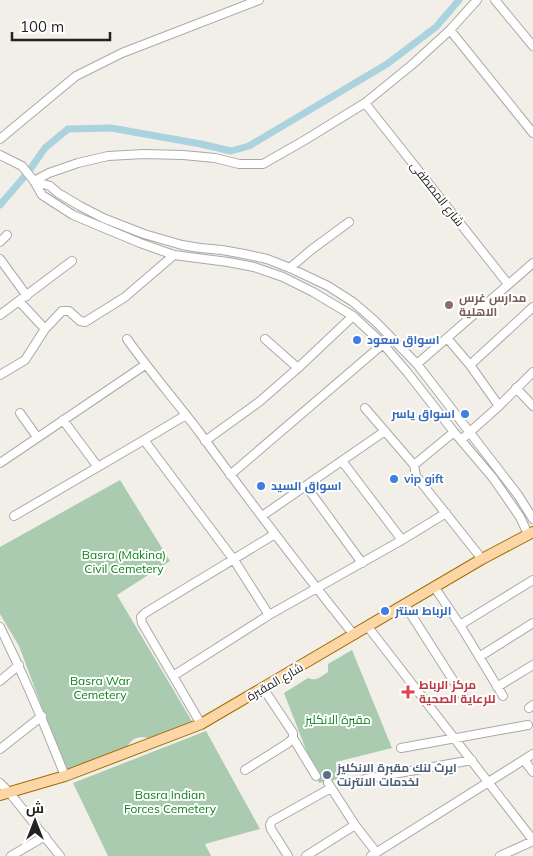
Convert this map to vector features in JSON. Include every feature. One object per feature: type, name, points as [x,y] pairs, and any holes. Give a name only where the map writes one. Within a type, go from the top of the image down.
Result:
[{"type":"main road","name":"شارع المقبرة","points":[[5,794],[65,776],[201,724],[482,560],[531,536]]},
{"type":"street","points":[[0,139],[76,76],[122,53],[259,0]]},
{"type":"street","points":[[34,181],[78,163],[108,156],[144,154],[183,155],[215,158],[239,164],[263,164],[365,103],[414,63],[450,30],[477,0]]},
{"type":"street","points":[[495,0],[533,46]]},
{"type":"street","points":[[450,30],[533,133]]},
{"type":"street","name":"شارع المصطفى","points":[[365,103],[508,284]]},
{"type":"street","points":[[0,155],[22,166],[42,195],[73,215],[174,255],[254,267],[283,277],[353,316],[383,344],[493,478],[508,498],[531,536]]},
{"type":"street","points":[[34,181],[50,186],[58,194],[103,218],[144,234],[200,248],[222,250],[267,259],[290,268],[353,302],[375,321],[417,364],[518,494],[533,519]]},
{"type":"street","points":[[290,268],[349,222]]},
{"type":"street","points":[[140,243],[144,234]]},
{"type":"street","points":[[0,242],[7,235]]},
{"type":"street","points":[[0,376],[25,360],[45,329],[64,310],[68,310],[80,321],[85,322],[125,297],[174,255]]},
{"type":"street","points":[[0,259],[27,296]]},
{"type":"street","points":[[0,315],[72,261]]},
{"type":"street","points":[[417,364],[533,263]]},
{"type":"street","points":[[323,298],[330,288]]},
{"type":"street","points":[[19,301],[45,329]]},
{"type":"street","points":[[470,365],[533,307]]},
{"type":"street","points":[[205,441],[259,402],[353,316]]},
{"type":"street","points":[[447,338],[470,365],[499,406]]},
{"type":"street","points":[[127,339],[316,588],[354,635]]},
{"type":"street","points":[[265,339],[298,368]]},
{"type":"street","points":[[230,475],[383,344]]},
{"type":"street","points":[[0,463],[145,365]]},
{"type":"street","points":[[461,440],[533,372]]},
{"type":"street","points":[[516,388],[533,406]]},
{"type":"street","points":[[365,408],[414,465],[416,476],[482,560]]},
{"type":"street","points":[[20,413],[37,438]]},
{"type":"street","points":[[14,516],[186,415]]},
{"type":"street","points":[[63,420],[98,467]]},
{"type":"street","points":[[262,516],[385,431]]},
{"type":"street","points":[[414,465],[454,432]]},
{"type":"street","points":[[144,440],[234,560],[269,615]]},
{"type":"street","points":[[342,460],[402,540]]},
{"type":"street","points":[[306,486],[362,563]]},
{"type":"street","points":[[173,676],[269,615],[446,513]]},
{"type":"street","points":[[201,724],[142,623],[141,617],[275,534]]},
{"type":"street","points":[[460,625],[533,580]]},
{"type":"street","points":[[435,588],[503,696]]},
{"type":"street","points":[[405,605],[464,699]]},
{"type":"street","points":[[479,657],[533,623]]},
{"type":"street","points":[[0,627],[42,716],[65,776]]},
{"type":"street","points":[[368,627],[533,841],[500,856]]},
{"type":"street","points":[[0,681],[19,665]]},
{"type":"street","points":[[497,687],[533,665]]},
{"type":"street","points":[[264,688],[293,733],[293,738],[316,776]]},
{"type":"street","points":[[0,749],[42,716]]},
{"type":"street","points":[[401,748],[528,725]]},
{"type":"street","points":[[245,770],[293,738]]},
{"type":"street","points":[[288,856],[270,825],[272,821],[329,786],[355,825],[378,854],[533,754]]},
{"type":"street","points":[[365,779],[472,760]]},
{"type":"street","points":[[524,760],[533,772]]},
{"type":"street","points":[[0,783],[5,794],[45,836],[60,856]]},
{"type":"street","points":[[306,856],[355,825]]},
{"type":"street","points":[[11,856],[45,836]]},
{"type":"green space","name":"Basra War Cemetery","points":[[120,480],[170,561],[117,595],[193,723],[152,739],[136,738],[130,742],[126,750],[66,771],[19,646],[0,614],[0,547]]},
{"type":"green space","name":"مقبرة الانكليز","points":[[352,650],[392,748],[336,762],[339,779],[319,783],[284,693],[308,678],[316,679],[321,677],[328,672],[328,664]]},
{"type":"green space","name":"Basra Indian Forces Cemetery","points":[[206,731],[260,829],[205,844],[211,856],[108,856],[73,783]]},
{"type":"waterway","points":[[31,168],[45,148],[68,129],[111,128],[231,151],[249,146],[387,64],[436,27],[459,0]]},
{"type":"waterway","points":[[0,205],[24,177]]},
{"type":"place","name":"مدارس غرس الاهلية","points":[[449,305]]},
{"type":"place","name":"اسواق سعود","points":[[357,340]]},
{"type":"place","name":"اسواق ياسر","points":[[465,414]]},
{"type":"place","name":"vip gift","points":[[394,479]]},
{"type":"place","name":"اسواق السيد","points":[[261,486]]},
{"type":"place","name":"الرباط سنتر","points":[[385,611]]},
{"type":"place","name":"مركز الرباط للرعاية الصحية","points":[[408,692]]},
{"type":"place","name":"ايرث لنك مقبرة الانكليز لخدمات الانترنت","points":[[327,775]]},
{"type":"park label","name":"Basra (Makina) Civil Cemetery","points":[[124,562]]}]
